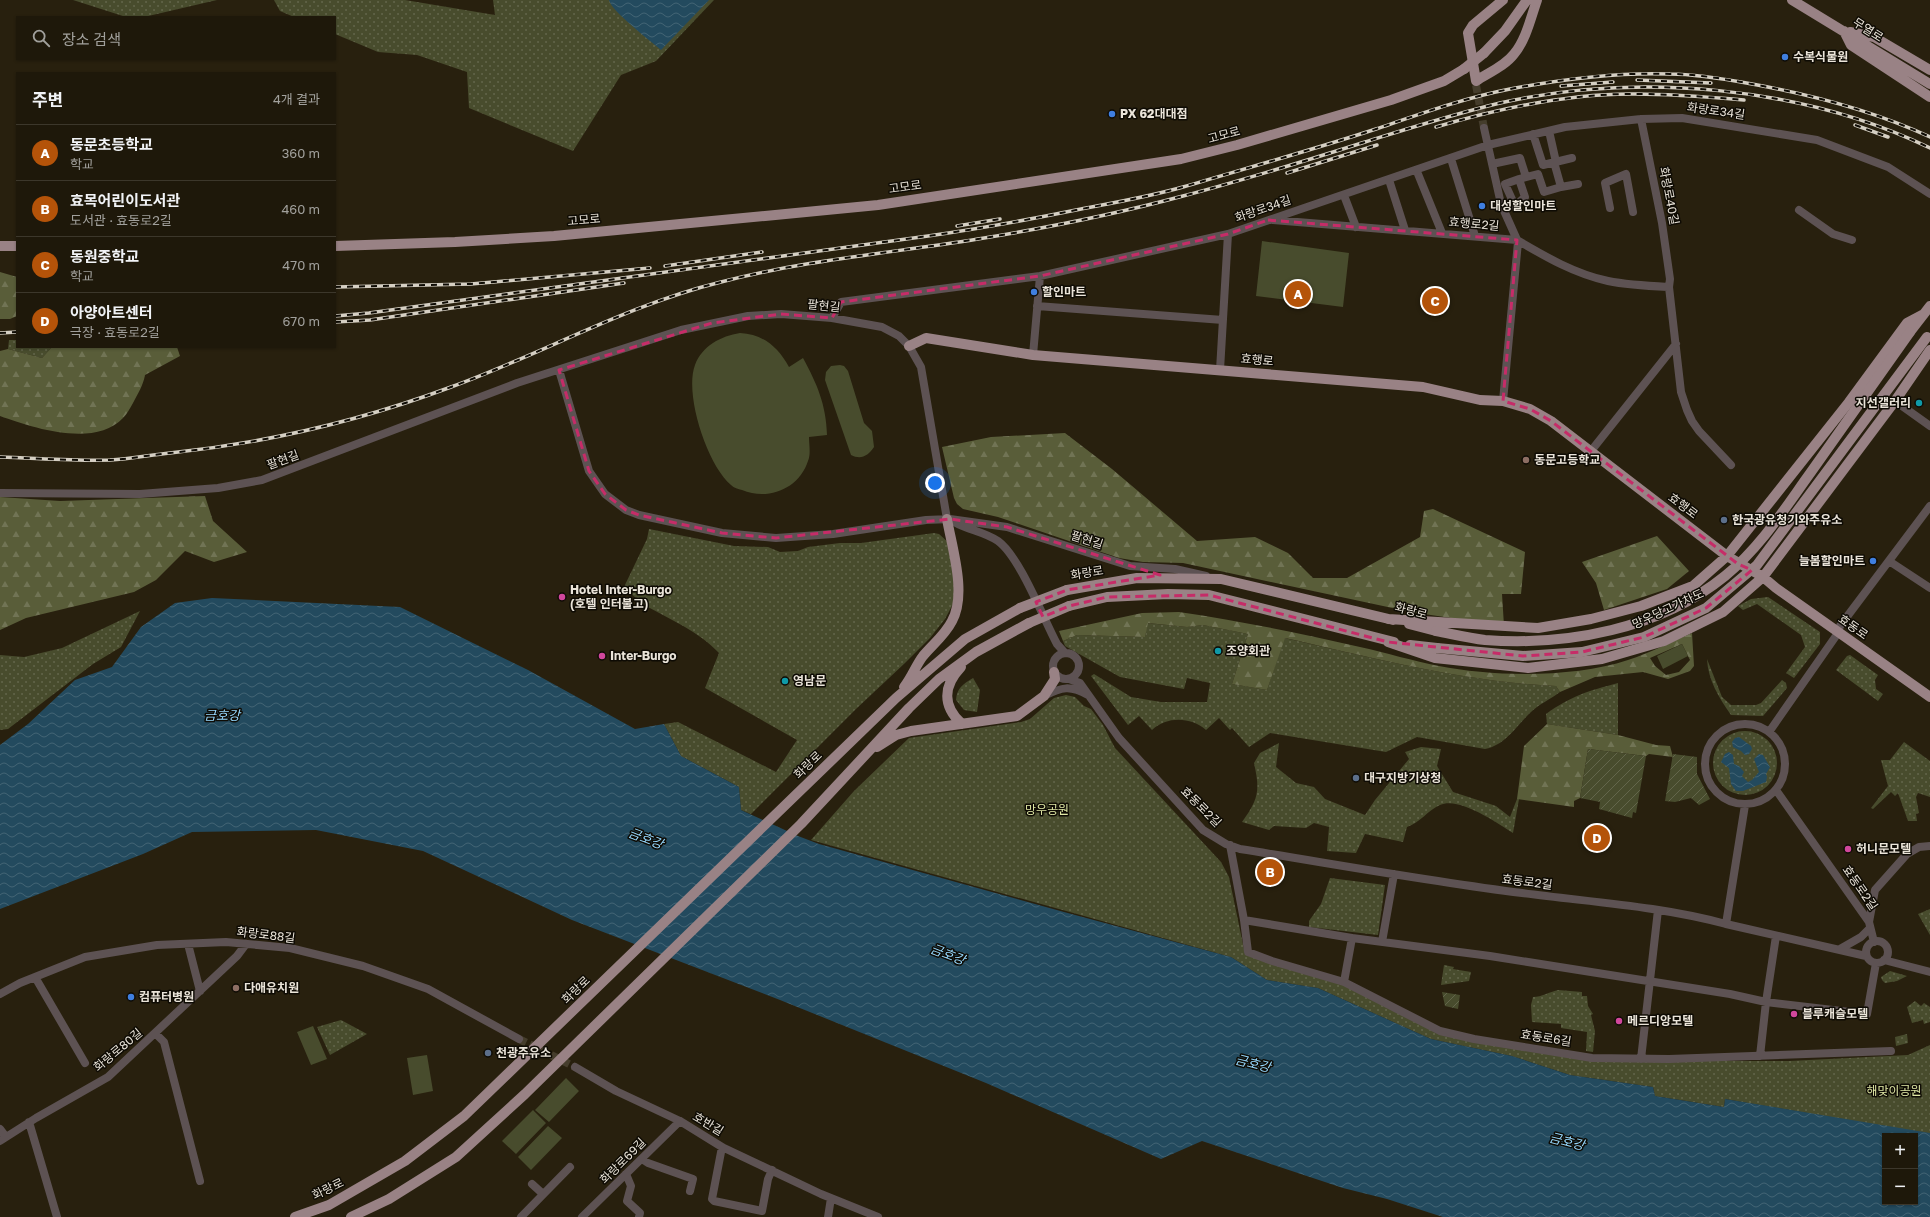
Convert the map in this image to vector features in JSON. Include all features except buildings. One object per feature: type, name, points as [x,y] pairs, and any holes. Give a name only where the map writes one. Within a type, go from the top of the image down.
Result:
[{"type":"main road","points":[[1503,0],[1473,25],[1468,33],[1476,83],[1503,64],[1514,54],[1527,28],[1537,0]]},
{"type":"main road","name":"고모로","points":[[336,246],[455,242],[516,238],[765,216],[878,204],[1181,159],[1237,146],[1391,100],[1444,80],[1464,69],[1484,53],[1505,31],[1527,0]]},
{"type":"main road","name":"무열로","points":[[1792,0],[1930,84]]},
{"type":"main road","points":[[1844,31],[1874,37],[1930,70]]},
{"type":"main road","points":[[1844,31],[1851,45],[1930,97]]},
{"type":"main road","points":[[0,246],[16,246]]},
{"type":"main road","points":[[1388,619],[1538,628],[1591,620],[1641,606],[1693,586],[1727,556],[1849,402],[1907,323],[1924,314],[1930,306]]},
{"type":"main road","name":"망우당고가차도","points":[[1436,631],[1484,640],[1542,641],[1596,633],[1645,620],[1690,600],[1725,576],[1752,550],[1781,514],[1924,314]]},
{"type":"main road","name":"망우당고가차도","points":[[1388,642],[1524,656],[1582,652],[1644,637],[1706,608],[1758,565],[1928,336]]},
{"type":"main road","name":"효행로","points":[[909,346],[926,338],[1033,355],[1423,387],[1480,400],[1503,402],[1530,410],[1550,421],[1727,556],[1763,577]]},
{"type":"main road","points":[[352,1217],[389,1199],[456,1157],[525,1094],[801,824],[909,708],[939,679],[976,652],[1028,623],[1069,606],[1114,597],[1168,594],[1209,595],[1388,642],[1435,658],[1528,668],[1602,659],[1664,641],[1723,612],[1763,577],[1895,401],[1930,350]]},
{"type":"main road","points":[[896,698],[907,684],[923,656],[942,636],[957,610],[958,582],[948,519]]},
{"type":"main road","name":"효동로","points":[[1763,577],[1838,633],[1930,698]]},
{"type":"main road","name":"화랑로","points":[[295,1217],[329,1205],[405,1161],[464,1116],[896,698],[965,639],[1020,608],[1067,590],[1137,578],[1221,579],[1436,631]]},
{"type":"main road","points":[[962,724],[950,710],[947,696],[955,674],[976,652]]},
{"type":"main road","points":[[856,765],[876,748],[896,735],[911,731],[1017,716],[1046,694],[1061,676]]},
{"type":"street","name":"화랑로34길","points":[[832,318],[841,302],[1040,276],[1228,234],[1488,145],[1565,127],[1641,119],[1682,118],[1760,129],[1817,140],[1888,167],[1930,194]]},
{"type":"street","name":"화랑로40길","points":[[1641,119],[1662,223],[1670,283]]},
{"type":"street","points":[[1484,128],[1501,204],[1517,240],[1503,402]]},
{"type":"street","points":[[1549,131],[1562,187]]},
{"type":"street","points":[[1533,134],[1543,165],[1572,158]]},
{"type":"street","points":[[1492,164],[1520,158],[1522,178],[1538,174],[1544,192],[1578,184]]},
{"type":"street","points":[[1452,162],[1475,236]]},
{"type":"street","points":[[1418,174],[1442,233]]},
{"type":"street","points":[[1610,208],[1605,183],[1626,174],[1633,212]]},
{"type":"street","points":[[1390,183],[1405,230]]},
{"type":"street","points":[[1345,198],[1356,227]]},
{"type":"street","points":[[1799,210],[1834,234],[1852,240]]},
{"type":"street","name":"효행로2길","points":[[1268,220],[1517,240],[1548,258],[1591,277],[1609,281],[1670,283]]},
{"type":"street","points":[[1220,370],[1228,234]]},
{"type":"street","points":[[1033,355],[1040,276]]},
{"type":"street","points":[[1670,283],[1681,392],[1692,421],[1731,465]]},
{"type":"street","points":[[1037,306],[1223,320]]},
{"type":"street","name":"팔현길","points":[[0,493],[140,494],[218,488],[262,480],[502,389],[681,330],[741,317],[781,314],[832,318],[882,327],[899,336],[909,346],[921,367],[948,519]]},
{"type":"street","points":[[1591,451],[1676,344]]},
{"type":"street","name":"팔현길","points":[[559,370],[589,471],[605,494],[626,510],[639,515],[722,533],[776,538],[833,534],[926,520],[948,519],[1007,527],[1130,566],[1175,569],[1221,579]]},
{"type":"street","points":[[1895,401],[1930,426]]},
{"type":"street","points":[[1769,732],[1838,633],[1840,626],[1930,506]]},
{"type":"street","points":[[948,519],[982,533],[999,542],[1016,563],[1057,644],[1059,650],[1053,664],[1061,676],[1080,683],[1084,687]]},
{"type":"street","points":[[1889,561],[1930,588]]},
{"type":"street","points":[[1057,644],[1065,653],[1073,655],[1078,660],[1079,666],[1078,672],[1061,676]]},
{"type":"street","points":[[1055,659],[1065,653]]},
{"type":"street","name":"효동로2길","points":[[1078,672],[1084,687],[1119,738],[1203,830],[1226,844],[1240,849],[1489,889],[1658,910],[1705,918],[1776,936],[1866,956]]},
{"type":"street","points":[[1046,694],[1076,688],[1090,696]]},
{"type":"street","points":[[1748,724],[1769,732],[1780,744],[1785,759],[1785,770],[1782,780],[1776,790],[1761,800],[1745,804],[1732,802],[1722,796],[1714,788],[1707,773],[1706,756],[1710,746],[1717,736],[1731,727],[1748,724]]},
{"type":"street","name":"효동로2길","points":[[1776,790],[1869,925]]},
{"type":"street","points":[[1726,924],[1745,804]]},
{"type":"street","name":"효동로6길","points":[[1230,845],[1244,920],[1248,952],[1272,961],[1344,982],[1440,1031],[1474,1039],[1592,1058],[1641,1059],[1891,1051]]},
{"type":"street","points":[[1840,949],[1861,938],[1869,925],[1876,890],[1907,854],[1919,847],[1930,846]]},
{"type":"street","points":[[1382,942],[1394,874]]},
{"type":"street","points":[[1641,1059],[1658,910]]},
{"type":"street","points":[[1244,920],[1352,938],[1490,956],[1649,981],[1766,1002],[1867,1014],[1880,962],[1888,954],[1886,947],[1881,942],[1874,942],[1866,949],[1866,956],[1871,962],[1880,962],[1930,972]]},
{"type":"street","points":[[1869,925],[1874,942]]},
{"type":"street","points":[[1760,1056],[1776,936]]},
{"type":"street","points":[[1344,982],[1352,938]]},
{"type":"street","name":"화랑로88길","points":[[0,994],[35,977],[85,957],[157,945],[226,942],[290,948],[363,966],[428,989],[519,1039]]},
{"type":"street","points":[[188,944],[198,993]]},
{"type":"street","name":"화랑로80길","points":[[0,1129],[3,1139],[29,1122],[108,1077],[156,1034],[237,956],[246,944]]},
{"type":"street","points":[[35,977],[85,1063]]},
{"type":"street","points":[[156,1034],[164,1042],[200,1181]]},
{"type":"street","name":"호반길","points":[[575,1067],[616,1091],[680,1121],[722,1147],[831,1198],[878,1217]]},
{"type":"street","name":"화랑로69길","points":[[582,1217],[680,1121]]},
{"type":"street","points":[[29,1122],[57,1217]]},
{"type":"street","points":[[722,1147],[712,1199],[714,1201],[762,1211],[768,1179],[772,1170]]},
{"type":"street","points":[[642,1159],[648,1163],[693,1179],[690,1191]]},
{"type":"street","points":[[521,1217],[570,1167]]},
{"type":"street","points":[[626,1174],[631,1186],[627,1201],[640,1213],[639,1217]]},
{"type":"street","points":[[532,1184],[543,1194]]},
{"type":"street","points":[[828,1217],[831,1198]]},
{"type":"highlighted area","points":[[1268,220],[1517,240],[1503,401],[1530,409],[1551,421],[1738,564],[1752,570],[1706,608],[1644,637],[1582,652],[1523,656],[1388,642],[1209,595],[1107,597],[1069,606],[1043,617],[1036,602],[1067,590],[1160,575],[1007,527],[950,519],[776,538],[722,533],[639,515],[626,510],[605,494],[589,471],[559,370],[712,323],[781,314],[832,318],[841,302],[1040,276],[1228,234]]},
{"type":"green space","points":[[73,0],[217,0],[148,16],[123,16]]},
{"type":"green space","points":[[274,0],[405,0],[495,15],[493,0],[714,0],[656,61],[621,75],[573,151],[469,108],[467,72],[417,55],[378,52],[336,34],[336,16],[292,16],[280,11]]},
{"type":"green space","points":[[1262,241],[1349,253],[1343,307],[1256,296]]},
{"type":"green space","points":[[0,272],[16,277],[16,316],[10,319],[0,319]]},
{"type":"green space","points":[[740,333],[756,336],[769,343],[780,353],[789,367],[803,358],[813,377],[825,414],[827,435],[809,437],[810,449],[808,461],[804,471],[798,479],[790,485],[772,493],[752,493],[731,485],[722,475],[706,446],[695,410],[692,378],[698,358],[707,347],[719,339]]},
{"type":"green space","points":[[9,340],[16,340],[16,348],[51,348],[42,358],[8,349]]},
{"type":"green space","points":[[51,348],[177,348],[180,356],[145,375],[143,383],[133,403],[123,418],[111,427],[97,432],[80,434],[46,430],[0,416],[0,351],[8,349],[42,358]]},
{"type":"green space","points":[[831,366],[844,366],[848,371],[864,423],[872,431],[874,447],[867,455],[861,457],[851,455],[825,380],[826,372]]},
{"type":"green space","points":[[1065,433],[1112,469],[1197,541],[1255,537],[1288,553],[1313,578],[1347,578],[1420,537],[1424,511],[1433,509],[1525,552],[1521,594],[1502,594],[1504,626],[1411,612],[1183,563],[1143,562],[1119,558],[998,517],[963,509],[957,504],[954,498],[942,447],[991,437]]},
{"type":"green space","points":[[205,496],[213,521],[247,552],[214,562],[185,551],[156,580],[134,592],[26,618],[0,630],[0,497],[60,501]]},
{"type":"green space","points":[[649,529],[734,546],[768,547],[780,552],[798,551],[808,547],[840,543],[861,543],[934,533],[939,534],[949,543],[956,582],[953,604],[945,619],[930,638],[856,709],[751,814],[741,810],[739,787],[681,756],[664,724],[678,722],[776,772],[797,740],[705,688],[719,653],[703,638],[645,605],[624,587],[647,539]]},
{"type":"green space","points":[[1657,536],[1689,571],[1667,589],[1604,610],[1596,583],[1582,562]]},
{"type":"green space","points":[[1768,597],[1820,632],[1820,644],[1794,678],[1786,673],[1805,647],[1801,635],[1757,604],[1743,610],[1738,606],[1751,599]]},
{"type":"green space","points":[[140,611],[121,647],[93,664],[8,729],[0,730],[0,655],[24,657],[62,648]]},
{"type":"green space","points":[[1179,612],[1247,623],[1370,649],[1439,666],[1461,670],[1509,674],[1559,673],[1607,666],[1644,654],[1692,633],[1694,666],[1690,671],[1668,679],[1643,672],[1595,677],[1560,692],[1556,686],[1487,680],[1419,668],[1285,638],[1267,690],[1232,684],[1248,634],[1203,625],[1187,627],[1148,623],[1145,637],[1077,635],[1063,641],[1059,631],[1142,613]],"holes":[[[1682,644],[1690,660],[1679,672],[1666,675],[1655,666],[1650,658]]]},
{"type":"green space","points":[[1147,623],[1187,627],[1203,625],[1248,634],[1232,684],[1267,690],[1284,638],[1385,661],[1487,680],[1556,686],[1560,692],[1534,709],[1499,744],[1485,749],[1417,737],[1386,752],[1270,733],[1249,747],[1232,728],[1230,730],[1219,718],[1206,730],[1193,723],[1172,720],[1158,725],[1152,730],[1139,716],[1128,725],[1091,676],[1094,674],[1131,697],[1161,702],[1207,702],[1210,683],[1187,678],[1184,689],[1120,677],[1065,646],[1063,641],[1077,635],[1145,637]]},
{"type":"green space","points":[[1682,644],[1688,656],[1663,669],[1657,656]]},
{"type":"green space","points":[[1850,655],[1878,675],[1875,680],[1876,689],[1883,694],[1878,701],[1836,670],[1847,656]]},
{"type":"green space","points":[[1707,659],[1722,697],[1731,705],[1756,705],[1761,703],[1782,680],[1786,683],[1787,688],[1763,716],[1731,715],[1722,702],[1709,674]]},
{"type":"green space","points":[[973,678],[980,690],[977,712],[964,710],[956,700],[961,687]]},
{"type":"green space","points":[[1618,683],[1618,735],[1547,724],[1546,714],[1572,698]]},
{"type":"green space","name":"망우공원","points":[[1066,695],[1075,697],[1084,706],[1091,709],[1103,725],[1115,748],[1221,862],[1229,877],[1245,954],[1344,982],[1439,1033],[1551,1054],[1673,1061],[1789,1061],[1908,1055],[1930,1045],[1930,1134],[1725,1099],[1724,1107],[1655,1096],[1653,1087],[1570,1075],[1512,1056],[1431,1039],[1318,988],[1267,980],[1231,957],[811,840],[854,791],[909,738],[1021,722],[1030,719],[1054,698]]},
{"type":"green space","points":[[1547,724],[1618,735],[1656,745],[1670,746],[1673,757],[1649,754],[1646,756],[1588,749],[1580,798],[1574,801],[1574,807],[1517,799],[1524,746]]},
{"type":"green space","points":[[1745,731],[1763,737],[1771,745],[1777,763],[1771,781],[1763,789],[1745,795],[1727,789],[1719,781],[1713,763],[1719,745],[1727,737]]},
{"type":"green space","points":[[1904,742],[1930,761],[1930,797],[1918,793],[1916,797],[1919,813],[1916,814],[1917,821],[1908,821],[1898,793],[1895,796],[1891,792],[1873,809],[1871,808],[1888,786],[1881,760],[1890,760]]},
{"type":"green space","points":[[1279,743],[1276,767],[1296,783],[1314,787],[1325,799],[1365,815],[1375,800],[1409,759],[1405,752],[1421,747],[1441,749],[1437,766],[1453,792],[1496,806],[1510,817],[1517,799],[1519,799],[1513,833],[1478,812],[1457,804],[1448,803],[1436,807],[1416,823],[1407,827],[1403,842],[1365,834],[1356,853],[1327,851],[1329,827],[1314,823],[1306,828],[1274,826],[1269,830],[1242,822],[1252,807],[1257,794],[1257,780],[1254,763],[1260,753]]},
{"type":"green space","points":[[1588,749],[1646,756],[1636,813],[1633,812],[1632,818],[1599,809],[1600,802],[1580,798]]},
{"type":"green space","points":[[1673,754],[1697,757],[1697,774],[1710,799],[1699,805],[1691,798],[1675,802],[1665,801]]},
{"type":"green space","points":[[1330,878],[1385,885],[1378,935],[1309,927],[1309,921],[1321,904]]},
{"type":"green space","points":[[1930,909],[1930,935],[1918,914]]},
{"type":"green space","points":[[1444,965],[1454,967],[1453,969],[1471,972],[1469,981],[1441,985]]},
{"type":"green space","points":[[1890,971],[1907,976],[1897,981],[1885,983],[1881,977]]},
{"type":"green space","points":[[1558,990],[1582,992],[1582,996],[1587,996],[1588,1006],[1593,1014],[1591,1015],[1595,1031],[1593,1052],[1586,1051],[1587,1032],[1561,1028],[1561,1024],[1532,1022],[1531,1005],[1533,997]]},
{"type":"green space","points":[[1442,992],[1460,995],[1458,1009],[1445,1006]]},
{"type":"green space","points":[[1915,1001],[1921,1006],[1924,1003],[1930,1007],[1930,1022],[1924,1024],[1923,1020],[1912,1023],[1907,1007]]},
{"type":"green space","points":[[341,1020],[367,1034],[330,1055],[317,1027]]},
{"type":"green space","points":[[313,1026],[327,1059],[311,1065],[297,1032]]},
{"type":"green space","points":[[1907,1034],[1908,1043],[1896,1046],[1895,1037]]},
{"type":"green space","points":[[427,1055],[433,1091],[413,1095],[407,1058]]},
{"type":"green space","points":[[566,1078],[579,1091],[549,1122],[535,1110]]},
{"type":"green space","points":[[533,1110],[546,1123],[516,1154],[502,1141]]},
{"type":"green space","points":[[548,1126],[562,1138],[531,1170],[518,1157]]},
{"type":"water","points":[[609,0],[709,0],[661,50],[632,26],[611,5]]},
{"type":"water","name":"금호강","points":[[212,598],[400,607],[528,670],[635,729],[664,724],[681,756],[739,787],[741,810],[819,844],[1231,957],[1267,980],[1318,988],[1431,1039],[1512,1056],[1570,1075],[1653,1087],[1655,1096],[1724,1107],[1725,1099],[1930,1133],[1930,1217],[1443,1217],[1387,1199],[1343,1188],[1202,1141],[1161,1159],[986,1083],[780,1000],[572,920],[423,851],[316,830],[192,832],[143,854],[0,909],[0,745],[28,724],[75,680],[112,667],[141,627],[175,603]]},
{"type":"water","points":[[1739,737],[1751,746],[1752,749],[1749,754],[1745,755],[1733,747],[1732,742],[1735,738]]},
{"type":"water","points":[[1729,752],[1733,755],[1734,764],[1739,766],[1744,772],[1742,776],[1748,782],[1752,780],[1759,772],[1754,759],[1759,754],[1763,755],[1770,767],[1766,774],[1766,782],[1743,791],[1736,791],[1731,784],[1729,768],[1721,762],[1725,754]]},
{"type":"tunnel","points":[[1476,85],[1484,128]]},
{"type":"tunnel","points":[[519,1039],[575,1067]]},
{"type":"railway","points":[[336,316],[369,313],[928,236],[1039,217],[1170,191],[1328,144],[1476,97],[1530,85],[1570,79],[1630,74],[1680,74],[1732,80],[1798,93],[1843,105],[1887,119],[1930,137]]},
{"type":"railway","points":[[1637,80],[1711,83]]},
{"type":"railway","points":[[1561,86],[1613,82]]},
{"type":"railway","points":[[0,457],[110,460],[206,449],[277,437],[312,429],[382,410],[451,387],[652,303],[721,282],[753,274],[817,262],[978,239],[1107,215],[1158,203],[1229,183],[1415,126],[1466,112],[1500,103],[1553,93],[1607,88],[1663,87],[1719,91],[1774,98],[1828,110],[1880,127],[1930,148]]},
{"type":"railway","points":[[1436,127],[1509,108],[1586,96],[1650,94],[1744,100]]},
{"type":"railway","points":[[1855,125],[1888,137]]},
{"type":"railway","points":[[1287,173],[1377,145]]},
{"type":"railway","points":[[957,226],[1000,219]]},
{"type":"railway","points":[[665,266],[762,252]]},
{"type":"railway","points":[[336,287],[471,284],[650,268]]},
{"type":"railway","points":[[336,322],[370,320],[624,283]]},
{"type":"railway","points":[[0,333],[16,332]]},
{"type":"place","name":"수복식물원","points":[[1785,57]]},
{"type":"place","name":"PX 62대대점","points":[[1112,114]]},
{"type":"place","name":"대성할인마트","points":[[1482,206]]},
{"type":"place","name":"할인마트","points":[[1034,292]]},
{"type":"place","name":"동문초등학교","points":[[1298,294]]},
{"type":"place","name":"동원중학교","points":[[1435,301]]},
{"type":"place","name":"지선갤러리","points":[[1919,403]]},
{"type":"place","name":"동문고등학교","points":[[1526,460]]},
{"type":"place","name":"한국광유청기와주유소","points":[[1724,520]]},
{"type":"place","name":"늘봄할인마트","points":[[1873,561]]},
{"type":"place","name":"Hotel Inter-Burgo (호텔 인터불고)","points":[[562,597]]},
{"type":"place","name":"조양회관","points":[[1218,651]]},
{"type":"place","name":"Inter-Burgo","points":[[602,656]]},
{"type":"place","name":"영남문","points":[[785,681]]},
{"type":"place","name":"대구지방기상청","points":[[1356,778]]},
{"type":"place","name":"아양아트센터","points":[[1597,838]]},
{"type":"place","name":"허니문모텔","points":[[1848,849]]},
{"type":"place","name":"효목어린이도서관","points":[[1270,872]]},
{"type":"place","name":"다애유치원","points":[[236,988]]},
{"type":"place","name":"컴퓨터병원","points":[[131,997]]},
{"type":"place","name":"블루캐슬모텔","points":[[1794,1014]]},
{"type":"place","name":"메르디앙모텔","points":[[1619,1021]]},
{"type":"place","name":"천광주유소","points":[[488,1053]]},
{"type":"park label","name":"해맞이공원","points":[[1894,1091]]}]
